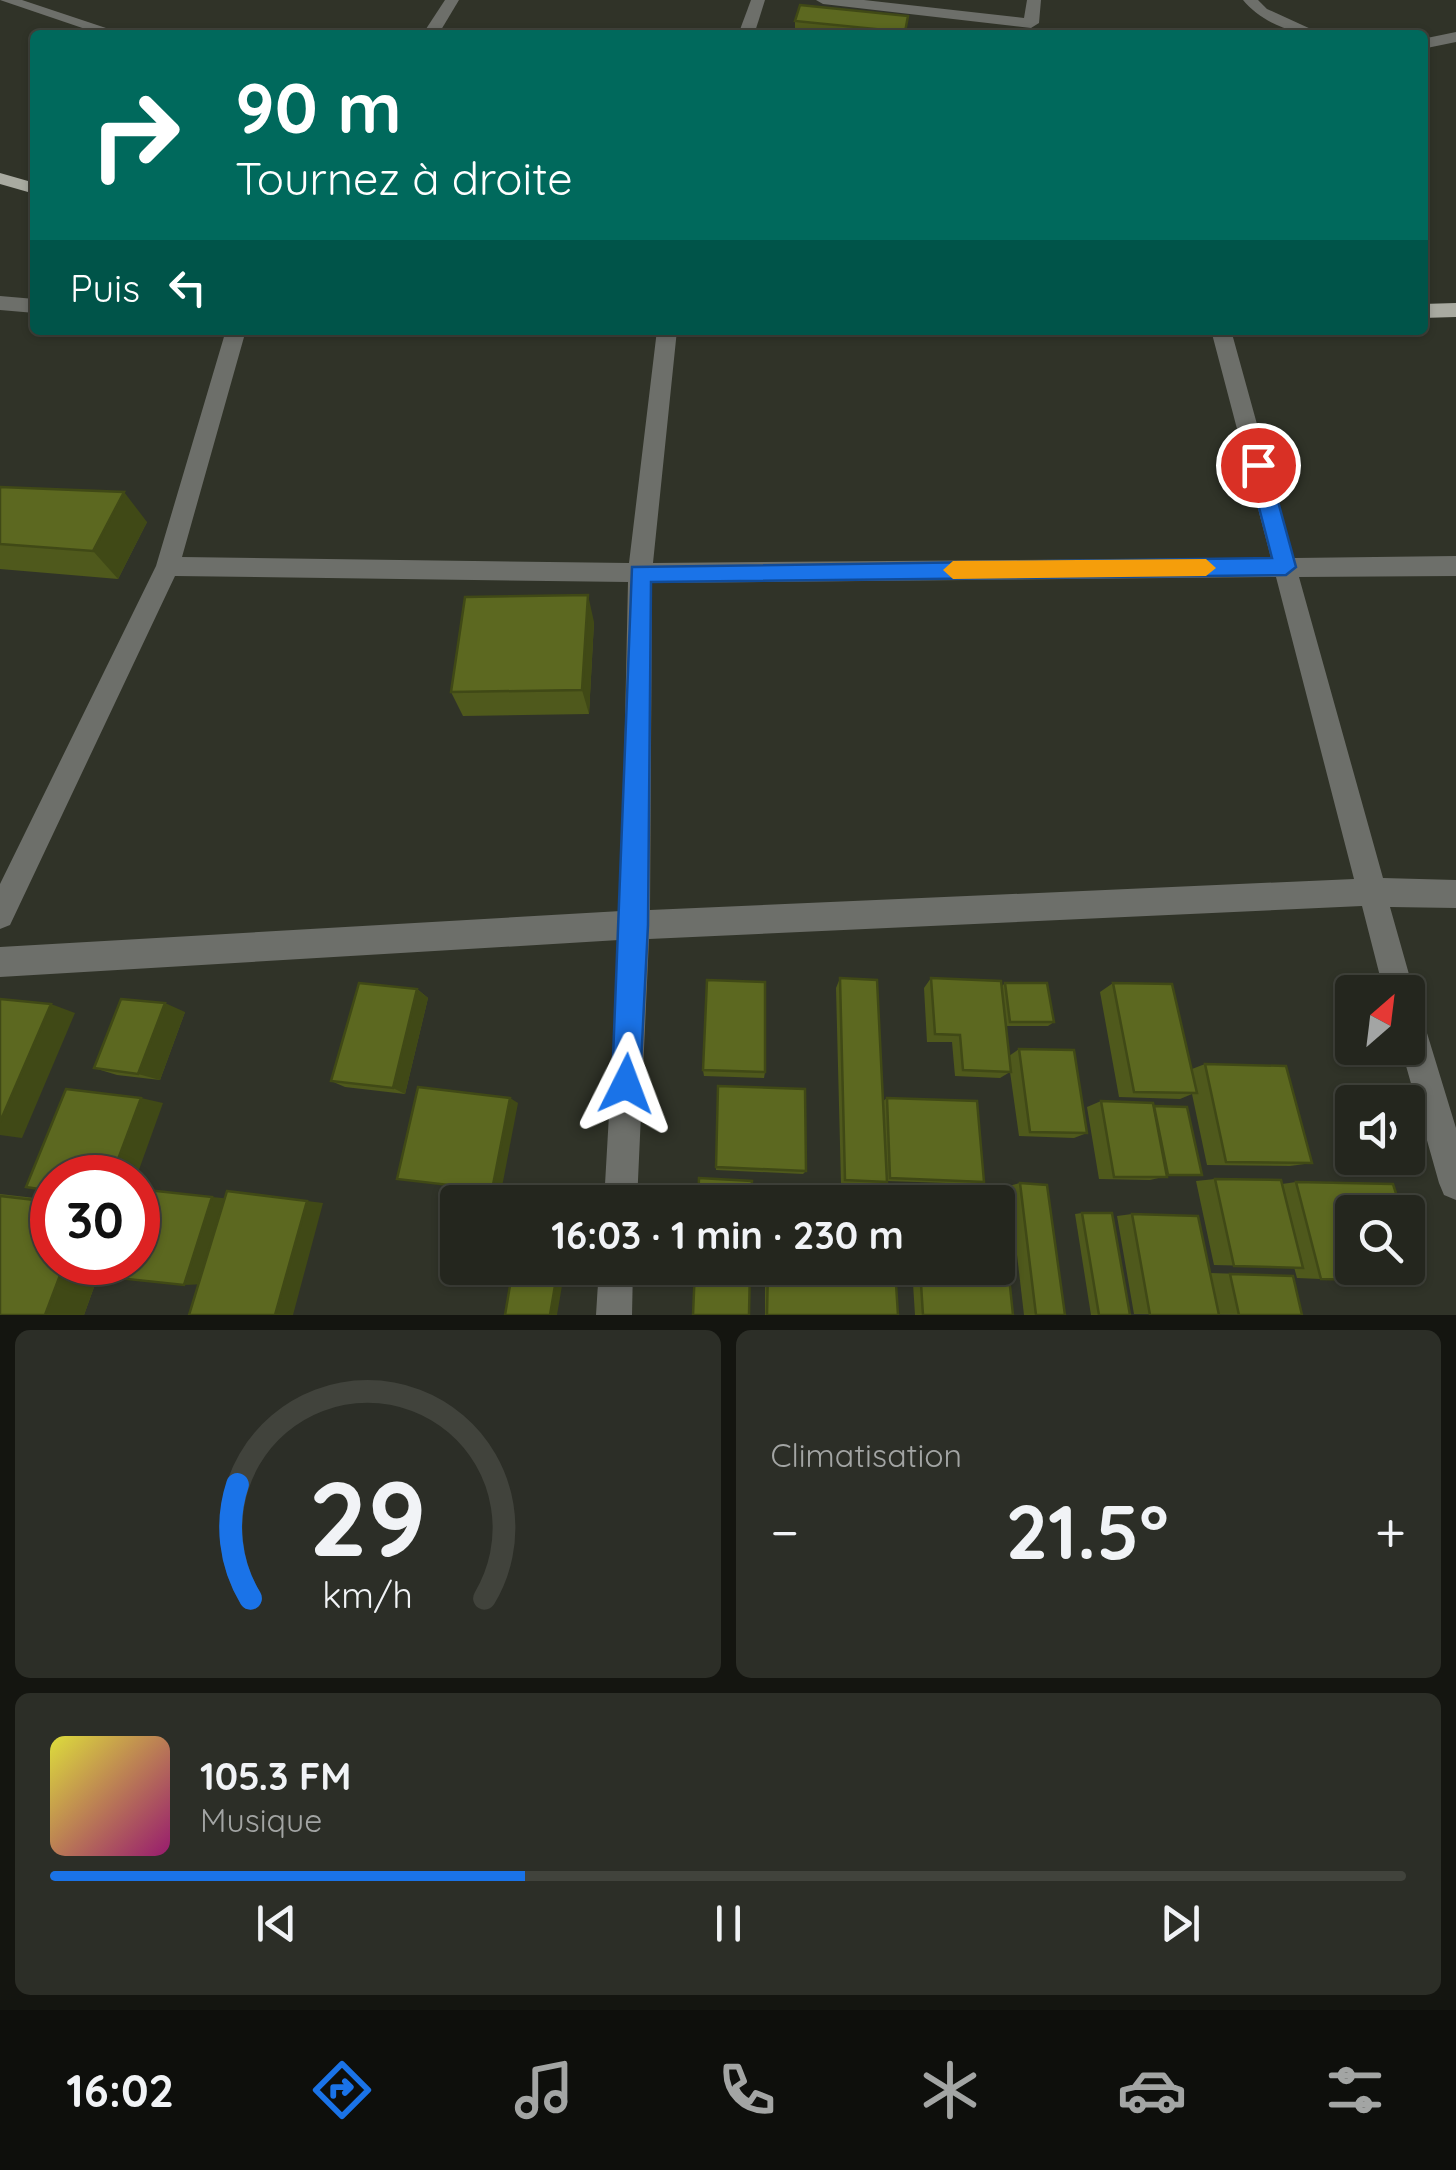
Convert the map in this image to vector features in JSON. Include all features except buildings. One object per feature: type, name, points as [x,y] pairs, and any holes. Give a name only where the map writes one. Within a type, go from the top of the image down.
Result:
[{"type":"main road","points":[[0,178],[30,187]]},
{"type":"main road","points":[[1428,311],[1456,310]]},
{"type":"street","points":[[6,0],[101,30]]},
{"type":"street","points":[[58,17],[72,0]]},
{"type":"street","points":[[433,30],[452,0]]},
{"type":"street","points":[[748,30],[758,0]]},
{"type":"street","points":[[823,0],[1031,22],[1034,0]]},
{"type":"street","points":[[1250,0],[1262,12],[1304,30]]},
{"type":"street","points":[[926,30],[929,12]]},
{"type":"street","points":[[1428,43],[1456,38]]},
{"type":"street","points":[[0,304],[30,306]]},
{"type":"street","points":[[0,915],[168,566],[235,335]]},
{"type":"street","points":[[621,1185],[634,925],[640,574],[667,335]]},
{"type":"street","points":[[1222,335],[1394,975]]},
{"type":"street","points":[[168,566],[640,574],[1456,566]]},
{"type":"street","points":[[0,962],[634,925],[1370,892],[1456,894]]},
{"type":"street","points":[[1421,1065],[1456,1183]]},
{"type":"street","points":[[614,1315],[615,1285]]},
{"type":"slow traffic","points":[[953,570],[1206,568]]},
{"type":"route","points":[[626,1084],[634,925],[640,574],[1286,567],[1258,465]]}]
